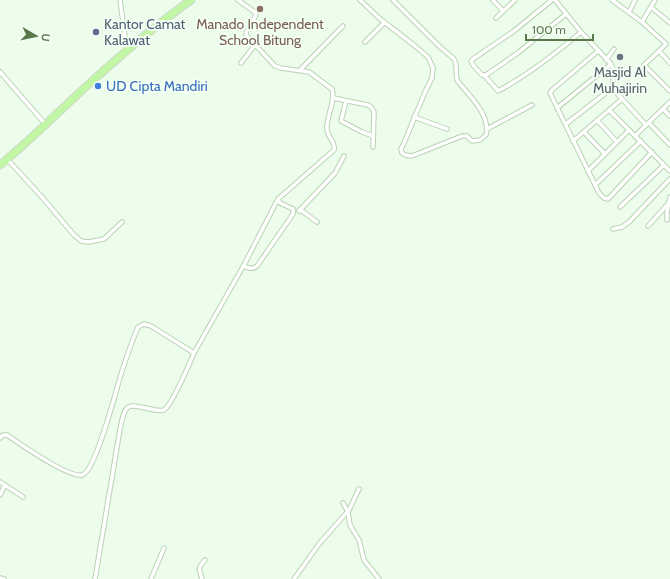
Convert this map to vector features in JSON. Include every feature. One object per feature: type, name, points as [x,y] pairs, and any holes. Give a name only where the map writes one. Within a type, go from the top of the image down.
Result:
[{"type":"highway","points":[[0,165],[46,125],[90,83],[191,0]]},
{"type":"street","points":[[120,0],[127,52]]},
{"type":"street","points":[[96,579],[120,429],[125,411],[128,406],[135,405],[160,411],[166,408],[176,392],[194,353],[243,266],[278,198],[334,150],[334,145],[327,130],[333,98],[330,87],[309,72],[276,66],[246,34],[246,31],[256,17],[255,12],[238,0]]},
{"type":"street","points":[[360,0],[384,23],[397,31],[428,57],[433,68],[432,78],[401,149],[402,153],[408,156],[416,154],[462,136],[467,136],[472,140],[477,141],[485,136],[487,123],[482,111],[457,80],[454,59],[439,46],[394,0]]},
{"type":"street","points":[[493,0],[503,11]]},
{"type":"street","points":[[496,18],[515,0]]},
{"type":"street","points":[[561,0],[555,1],[472,60],[473,65],[498,91],[538,66],[581,32]]},
{"type":"street","points":[[614,0],[642,22],[670,48]]},
{"type":"street","points":[[629,12],[635,0]]},
{"type":"street","points":[[642,22],[655,0]]},
{"type":"street","points":[[555,1],[610,64],[614,71],[612,88],[566,124]]},
{"type":"street","points":[[651,8],[670,23]]},
{"type":"street","points":[[484,75],[519,52],[566,14]]},
{"type":"street","points":[[365,42],[384,23]]},
{"type":"street","points":[[300,70],[343,26]]},
{"type":"street","points":[[666,44],[644,66],[670,91]]},
{"type":"street","points":[[241,63],[255,45]]},
{"type":"street","points":[[606,60],[614,48]]},
{"type":"street","points":[[598,51],[551,90],[550,95],[566,124],[599,193],[604,198],[608,199],[652,152]]},
{"type":"street","points":[[659,51],[670,63]]},
{"type":"street","points":[[557,108],[610,64]]},
{"type":"street","points":[[0,72],[46,125]]},
{"type":"street","points":[[612,88],[670,145]]},
{"type":"street","points":[[333,98],[368,105],[371,107],[374,112],[373,147]]},
{"type":"street","points":[[573,141],[622,99]]},
{"type":"street","points":[[346,101],[341,121],[373,136]]},
{"type":"street","points":[[635,136],[670,102]]},
{"type":"street","points":[[487,129],[532,105]]},
{"type":"street","points":[[663,109],[670,116]]},
{"type":"street","points":[[609,110],[670,172]]},
{"type":"street","points":[[414,117],[447,129]]},
{"type":"street","points":[[597,120],[617,142]]},
{"type":"street","points":[[588,171],[629,130]]},
{"type":"street","points":[[584,132],[605,154]]},
{"type":"street","points":[[595,185],[640,142]]},
{"type":"street","points":[[299,211],[335,173],[344,156]]},
{"type":"street","points":[[7,159],[41,196],[74,236],[81,241],[89,242],[104,238],[122,222]]},
{"type":"street","points":[[620,207],[664,165]]},
{"type":"street","points":[[613,229],[622,227],[629,222],[670,179]]},
{"type":"street","points":[[667,220],[670,197]]},
{"type":"street","points":[[278,198],[280,202],[317,222]]},
{"type":"street","points":[[648,226],[668,204]]},
{"type":"street","points":[[243,266],[250,269],[257,266],[293,214],[294,210],[292,208]]},
{"type":"street","points":[[0,438],[3,435],[7,435],[65,472],[83,475],[89,470],[95,457],[108,419],[122,369],[139,327],[144,324],[151,326],[194,353]]},
{"type":"street","points":[[0,482],[23,497]]},
{"type":"street","points":[[0,495],[5,485]]},
{"type":"street","points":[[294,579],[316,549],[348,511],[359,489]]},
{"type":"street","points":[[343,503],[348,511],[349,523],[359,540],[364,560],[379,579]]},
{"type":"street","points":[[152,579],[164,548]]},
{"type":"street","points":[[202,579],[199,570],[200,566],[205,560]]},
{"type":"street","points":[[0,578],[4,579]]},
{"type":"place","name":"Manado Independent School Bitung","points":[[260,9]]},
{"type":"place","name":"Kantor Camat Kalawat","points":[[96,32]]},
{"type":"place","name":"Masjid Al Muhajirin","points":[[620,57]]},
{"type":"place","name":"UD Cipta Mandiri","points":[[98,86]]}]
